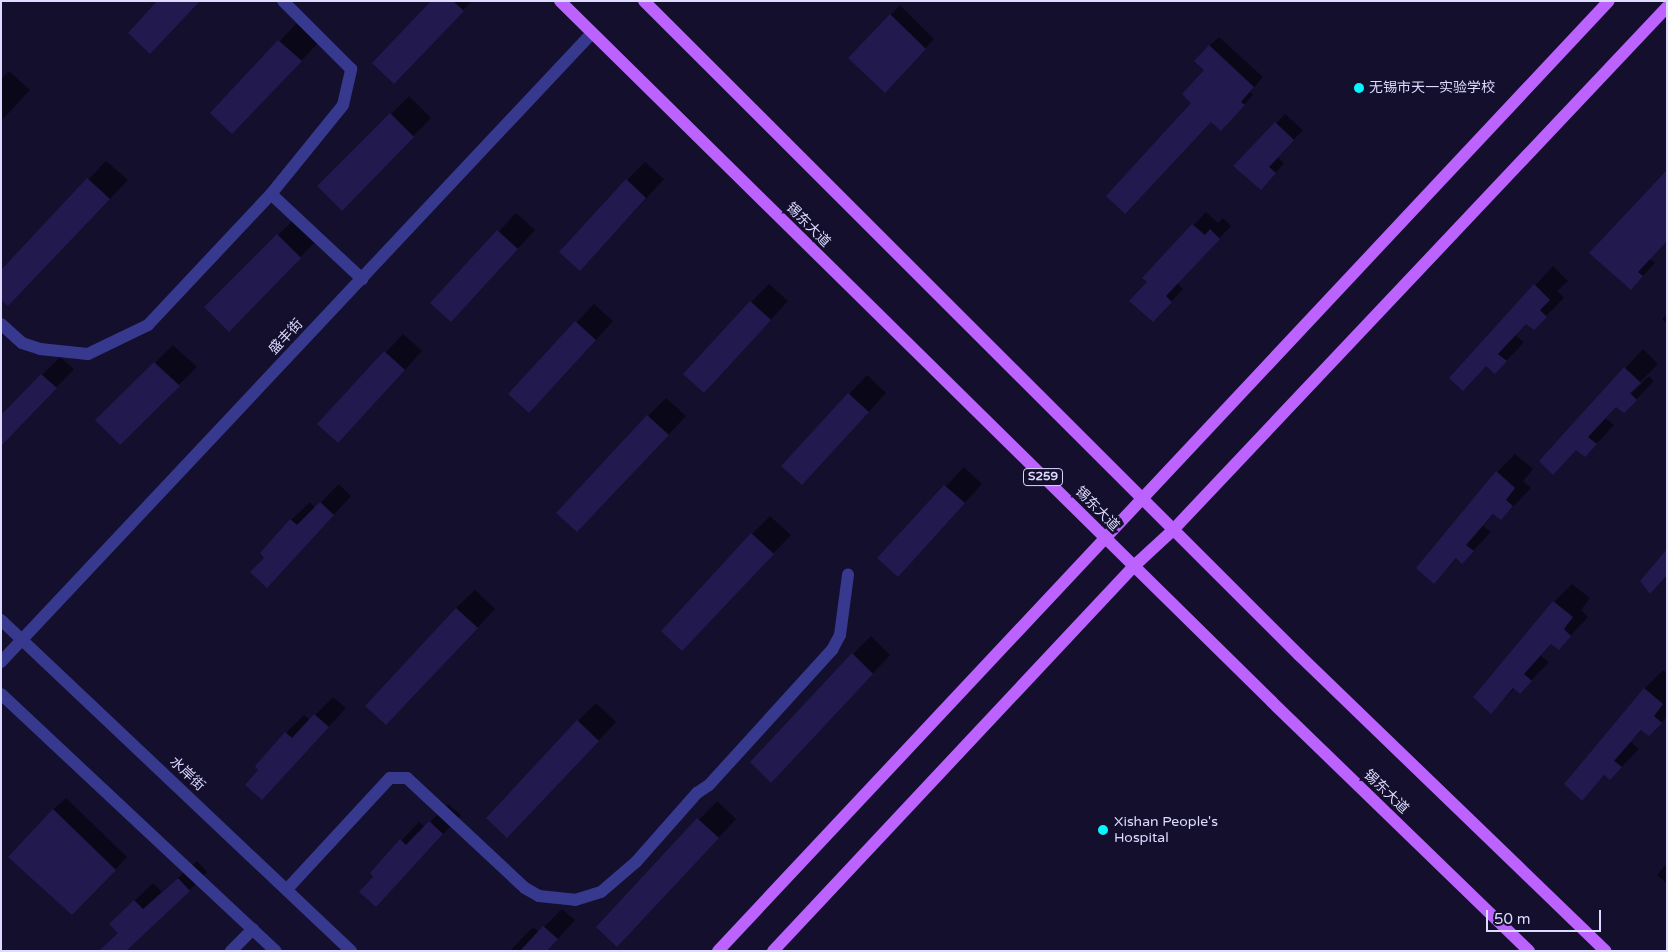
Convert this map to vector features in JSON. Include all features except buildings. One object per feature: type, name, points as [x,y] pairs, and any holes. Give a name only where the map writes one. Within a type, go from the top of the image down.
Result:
[{"type":"main road","name":"锡东大道","points":[[560,1],[1134,566],[1529,951]]},
{"type":"main road","points":[[718,951],[1609,1]]},
{"type":"main road","points":[[647,2],[1299,655],[1604,951]]},
{"type":"main road","points":[[773,951],[1134,566],[1173,530],[1667,7]]},
{"type":"street","points":[[1,324],[22,343],[40,350],[88,354],[114,342],[148,325],[271,194],[343,105],[351,70],[283,1]]},
{"type":"street","name":"盛丰街","points":[[1,662],[592,33]]},
{"type":"street","points":[[271,194],[362,279]]},
{"type":"street","points":[[288,891],[289,887],[390,778],[407,778],[525,888],[539,896],[575,900],[601,892],[636,862],[697,793],[709,785],[832,650],[840,635],[848,575]]},
{"type":"street","name":"水岸街","points":[[1,620],[351,951]]},
{"type":"street","points":[[1,694],[276,951]]},
{"type":"street","points":[[231,951],[253,929]]},
{"type":"place","name":"无锡市天一实验学校","points":[[1359,88]]},
{"type":"place","name":"Xishan People's Hospital","points":[[1103,830]]}]
